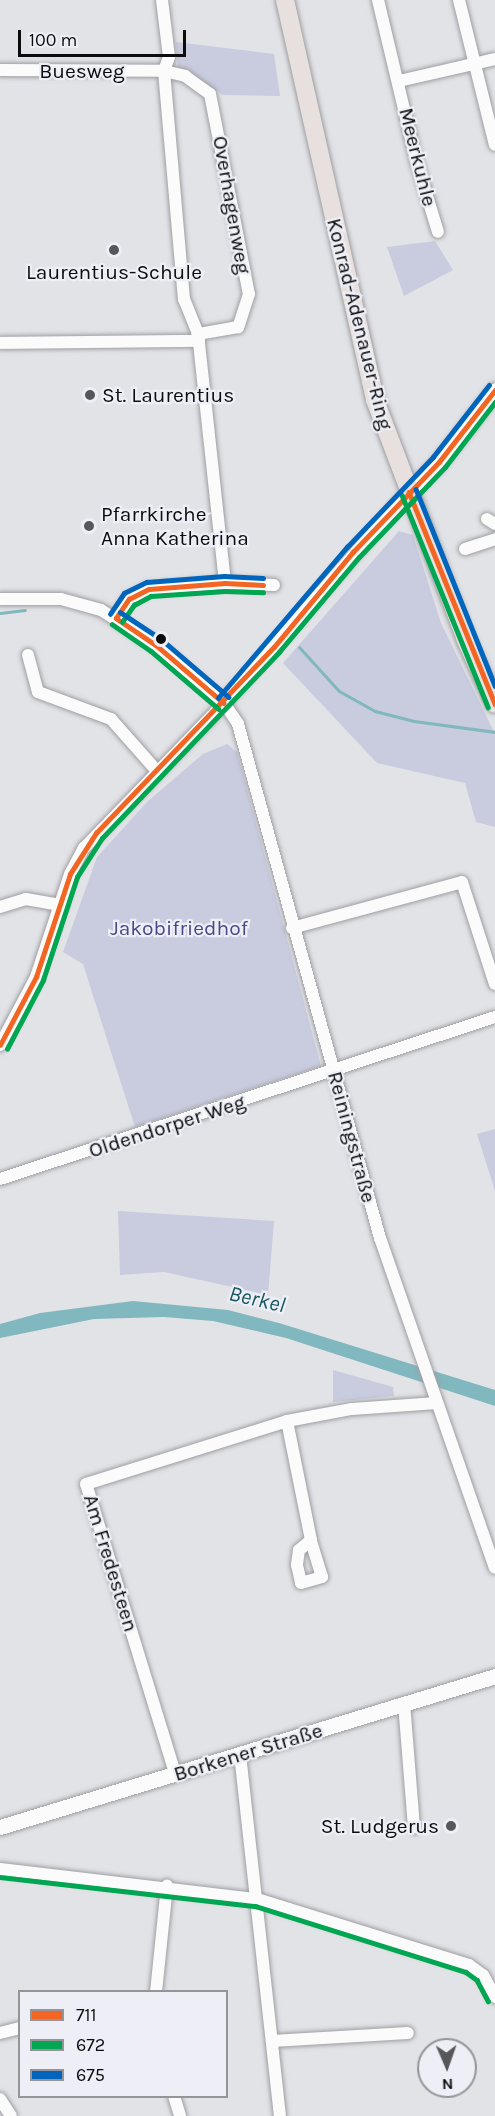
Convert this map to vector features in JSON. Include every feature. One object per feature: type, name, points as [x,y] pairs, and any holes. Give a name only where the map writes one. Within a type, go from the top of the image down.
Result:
[{"type":"main road","name":"Konrad-Adenauer-Ring","points":[[285,0],[368,374],[409,492],[466,640],[494,702]]},
{"type":"street","points":[[162,0],[169,57],[164,71],[184,298],[199,338],[225,583]]},
{"type":"street","name":"Meerkuhle","points":[[378,0],[416,160],[438,232]]},
{"type":"street","points":[[459,0],[495,145]]},
{"type":"street","name":"Meerkuhle","points":[[399,81],[495,59]]},
{"type":"street","name":"Buesweg","points":[[0,70],[164,71]]},
{"type":"street","name":"Overhagenweg","points":[[164,71],[185,76],[212,99],[249,294],[238,327],[199,338]]},
{"type":"street","points":[[0,344],[199,338]]},
{"type":"street","points":[[0,1045],[36,977],[84,848],[224,703],[409,492],[439,462],[495,390]]},
{"type":"street","points":[[465,549],[495,539]]},
{"type":"street","points":[[116,618],[129,599],[149,589],[225,583],[274,585]]},
{"type":"street","name":"Reiningstraße","points":[[0,599],[61,599],[116,618],[156,645],[224,703],[243,735],[292,928],[380,1238],[495,1568]]},
{"type":"street","points":[[28,655],[38,692],[111,719],[157,771]]},
{"type":"street","points":[[292,928],[462,882],[495,984]]},
{"type":"street","points":[[0,907],[26,899],[61,905]]},
{"type":"street","name":"Oldendorper Weg","points":[[0,1179],[495,1017]]},
{"type":"street","name":"Am Fredesteen","points":[[175,1773],[86,1484],[287,1421],[352,1409],[437,1403]]},
{"type":"street","points":[[287,1421],[311,1540]]},
{"type":"street","name":"Borkener Straße","points":[[0,1827],[495,1676]]},
{"type":"street","points":[[404,1703],[414,1828]]},
{"type":"street","points":[[240,1754],[280,2116]]},
{"type":"street","points":[[0,1869],[167,1886],[257,1899],[419,1947],[489,1973],[495,1996]]},
{"type":"street","points":[[156,1990],[167,1886]]},
{"type":"street","points":[[0,2033],[18,2028]]},
{"type":"street","points":[[272,2041],[408,2033]]},
{"type":"street","points":[[174,2098],[180,2116]]},
{"type":"street","points":[[0,2099],[11,2116]]},
{"type":"green space","points":[[176,42],[274,54],[280,96],[223,95],[178,67]]},
{"type":"green space","points":[[435,241],[453,270],[404,296],[387,247]]},
{"type":"green space","points":[[399,531],[413,535],[441,623],[495,734],[495,827],[476,822],[465,783],[377,763],[283,663]]},
{"type":"green space","name":"Jakobifriedhof","points":[[227,744],[237,752],[321,1066],[135,1127],[83,964],[63,952],[97,857],[148,801],[203,754]]},
{"type":"green space","points":[[495,1129],[495,1191],[477,1134]]},
{"type":"green space","points":[[118,1211],[274,1221],[268,1295],[164,1272],[120,1275]]},
{"type":"green space","points":[[333,1370],[393,1387],[394,1396],[333,1402]]},
{"type":"water","points":[[133,1301],[228,1310],[279,1323],[495,1390],[495,1406],[286,1338],[213,1321],[164,1317],[94,1319],[0,1338],[0,1324],[40,1313]]},
{"type":"waterway","points":[[0,613],[25,610]]},
{"type":"waterway","points":[[299,647],[339,691],[375,711],[414,721],[495,732]]},
{"type":"transit line","name":"675","points":[[218,698],[347,547],[433,457],[489,385]]},
{"type":"transit line","name":"711","points":[[0,1045],[36,977],[70,874],[96,833],[274,647],[353,552],[439,462],[495,390]]},
{"type":"transit line","name":"672","points":[[7,1049],[43,980],[77,877],[102,838],[279,652],[359,557],[445,467],[495,402]]},
{"type":"transit line","name":"675","points":[[416,489],[495,686]]},
{"type":"transit line","name":"711","points":[[409,492],[495,704]]},
{"type":"transit line","name":"672","points":[[402,495],[488,707]]},
{"type":"transit line","name":"675","points":[[110,614],[124,593],[147,582],[224,576],[263,578]]},
{"type":"transit line","name":"711","points":[[116,618],[129,599],[149,589],[225,583],[263,585]]},
{"type":"transit line","name":"672","points":[[122,622],[134,605],[151,596],[225,591],[263,592]]},
{"type":"transit line","name":"675","points":[[120,612],[161,639],[229,697]]},
{"type":"transit line","name":"711","points":[[116,618],[156,645],[224,703]]},
{"type":"transit line","name":"672","points":[[112,624],[151,651],[219,709]]},
{"type":"transit line","name":"672","points":[[0,1877],[255,1906],[466,1972],[477,1980],[488,2001]]},
{"type":"place","name":"Laurentius-Schule","points":[[114,250]]},
{"type":"place","name":"St. Laurentius","points":[[90,395]]},
{"type":"place","name":"Pfarrkirche Anna Katherina","points":[[89,526]]},
{"type":"place","name":"St. Ludgerus","points":[[451,1826]]},
{"type":"water label","name":"Berkel","points":[[257,1300]]}]
